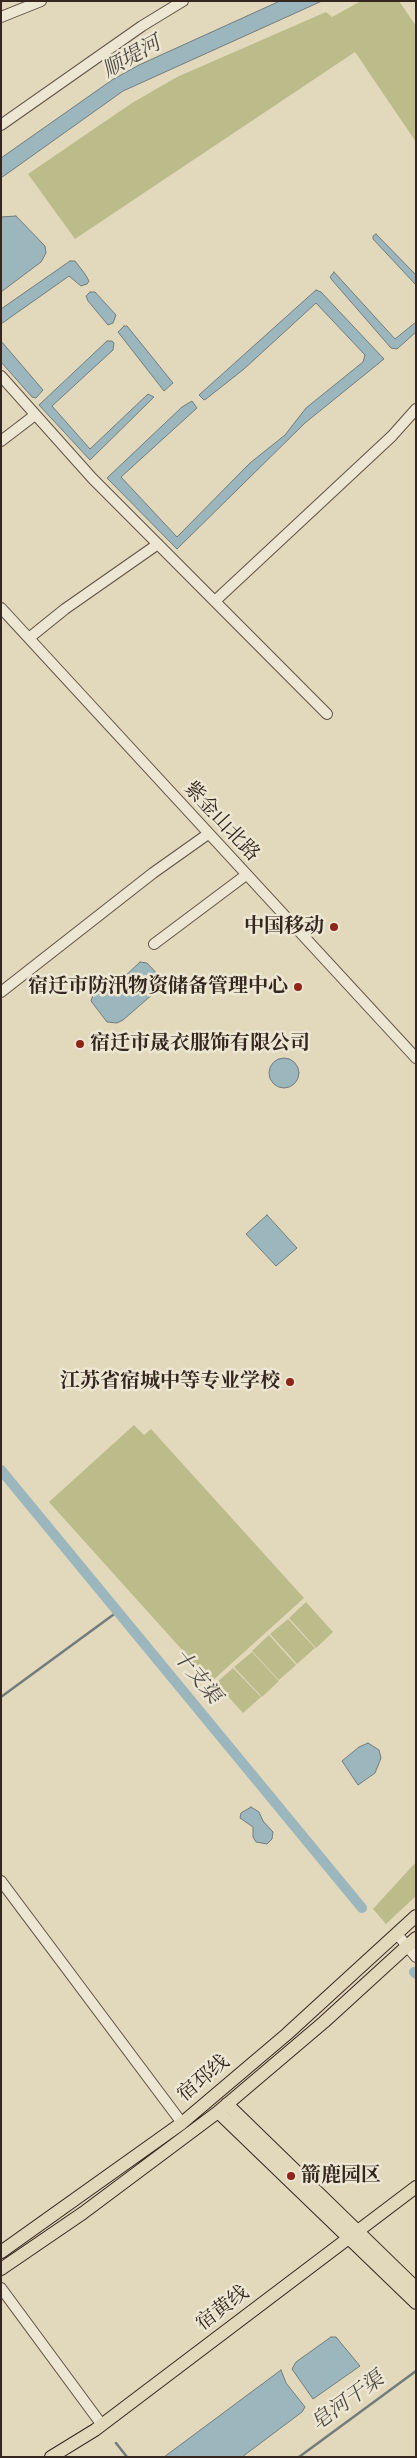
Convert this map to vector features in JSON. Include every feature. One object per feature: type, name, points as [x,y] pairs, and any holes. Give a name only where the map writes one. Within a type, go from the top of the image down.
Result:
[{"type":"main road","name":"宿邳线","points":[[1,2252],[182,2123],[287,2034],[416,1916]]},
{"type":"main road","name":"宿邳线","points":[[1,2269],[83,2212],[222,2108],[413,1947]]},
{"type":"main road","points":[[222,2108],[352,2235],[416,2303]]},
{"type":"main road","name":"宿黄线","points":[[51,2457],[102,2425],[416,2187]]},
{"type":"main road","points":[[352,2235],[416,2288]]},
{"type":"street","points":[[1,17],[41,1]]},
{"type":"street","points":[[1,126],[142,26],[183,1]]},
{"type":"street","points":[[4,383],[92,478],[327,714]]},
{"type":"street","points":[[215,601],[385,442],[416,409]]},
{"type":"street","points":[[1,441],[34,415]]},
{"type":"street","points":[[28,638],[65,609],[158,544]]},
{"type":"street","name":"紫金山北路","points":[[1,608],[416,1058]]},
{"type":"street","points":[[1,992],[153,873],[208,834]]},
{"type":"street","points":[[154,944],[246,875]]},
{"type":"street","points":[[1,1881],[182,2123]]},
{"type":"street","points":[[397,1934],[413,1947]]},
{"type":"street","points":[[1,2288],[102,2425]]},
{"type":"green space","points":[[361,1],[399,1],[416,26],[416,142],[355,52],[75,239],[28,174],[132,103],[177,77],[326,12],[332,17]]},
{"type":"green space","points":[[134,1425],[144,1435],[151,1429],[304,1598],[211,1682],[49,1502]]},
{"type":"green space","points":[[306,1602],[333,1632],[316,1648],[289,1618]]},
{"type":"green space","points":[[288,1619],[315,1648],[297,1664],[270,1634]]},
{"type":"green space","points":[[269,1635],[296,1665],[279,1680],[252,1651]]},
{"type":"green space","points":[[252,1652],[279,1681],[262,1697],[234,1667]]},
{"type":"green space","points":[[233,1668],[261,1697],[243,1713],[216,1683]]},
{"type":"green space","points":[[416,1862],[416,1896],[386,1924],[373,1909]]},
{"type":"water","points":[[280,1],[322,1],[123,91],[1,178],[1,158],[112,80],[139,65]]},
{"type":"water","points":[[16,216],[45,246],[46,253],[41,262],[1,292],[1,217]]},
{"type":"water","points":[[376,234],[416,275],[416,285],[373,239],[373,236]]},
{"type":"water","points":[[70,261],[75,261],[85,274],[89,281],[87,284],[81,286],[69,276],[1,324],[1,309]]},
{"type":"water","points":[[334,272],[395,339],[416,322],[416,332],[397,349],[391,348],[332,280],[330,277]]},
{"type":"water","points":[[316,290],[321,292],[384,359],[305,423],[177,549],[107,478],[182,407],[192,401],[197,408],[121,477],[177,537],[250,463],[285,435],[306,408],[363,362],[365,355],[316,303],[244,369],[206,399],[204,400],[199,395]]},
{"type":"water","points":[[90,292],[95,292],[116,315],[113,323],[108,325],[88,301],[86,296]]},
{"type":"water","points":[[124,326],[127,326],[173,383],[164,391],[118,332]]},
{"type":"water","points":[[1,341],[43,390],[36,398],[32,397],[1,362]]},
{"type":"water","points":[[107,341],[114,343],[113,350],[52,406],[90,449],[148,394],[154,397],[90,460],[39,405]]},
{"type":"water","points":[[140,962],[147,963],[162,979],[161,987],[123,1020],[117,1023],[107,1022],[91,1001],[94,992],[97,987],[101,989],[121,980]]},
{"type":"water","points":[[284,1058],[295,1062],[299,1073],[295,1084],[284,1088],[273,1084],[269,1073],[273,1062]]},
{"type":"water","points":[[267,1215],[297,1248],[276,1266],[246,1234]]},
{"type":"water","points":[[368,1743],[379,1750],[381,1758],[375,1773],[358,1785],[342,1761],[359,1747]]},
{"type":"water","points":[[251,1807],[259,1812],[263,1821],[273,1832],[272,1839],[267,1844],[256,1842],[253,1837],[253,1827],[240,1818],[241,1813]]},
{"type":"water","points":[[331,2337],[336,2337],[360,2366],[313,2399],[292,2369],[296,2362]]},
{"type":"water","points":[[281,2370],[286,2383],[305,2407],[302,2412],[242,2457],[164,2457]]},
{"type":"waterway","name":"十支渠","points":[[1,1470],[362,1908]]},
{"type":"waterway","points":[[1,1697],[117,1612]]},
{"type":"waterway","name":"皂河干渠","points":[[299,2457],[416,2371]]},
{"type":"waterway","points":[[116,2443],[127,2457]]},
{"type":"place","name":"中国移动","points":[[334,927]]},
{"type":"place","name":"宿迁市防汛物资储备管理中心","points":[[298,987]]},
{"type":"place","name":"宿迁市晟衣服饰有限公司","points":[[80,1044]]},
{"type":"place","name":"江苏省宿城中等专业学校","points":[[290,1382]]},
{"type":"place","name":"箭鹿园区","points":[[291,2176]]},
{"type":"water label","name":"顺堤河","points":[[132,58]]}]
